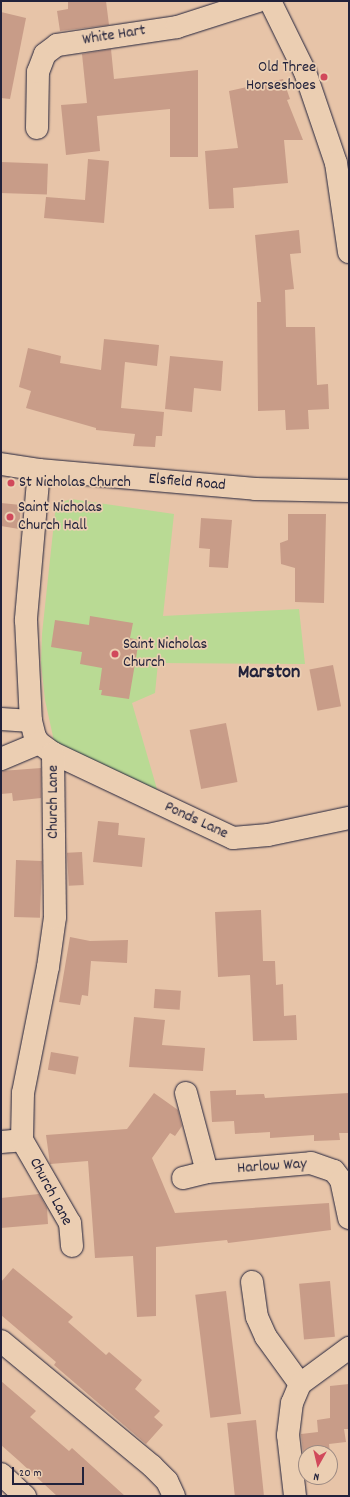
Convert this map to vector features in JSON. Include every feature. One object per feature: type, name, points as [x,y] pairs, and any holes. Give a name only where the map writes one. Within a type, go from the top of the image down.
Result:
[{"type":"street","name":"White Hart","points":[[37,128],[38,72],[45,54],[57,45],[177,27],[258,1]]},
{"type":"street","points":[[270,1],[305,72],[336,163],[349,252]]},
{"type":"street","name":"Elsfield Road","points":[[1,464],[39,470],[255,489],[349,491]]},
{"type":"street","name":"Church Lane","points":[[39,470],[26,620],[31,721],[35,737],[46,748],[54,917],[48,967],[23,1093],[11,1141],[70,1224],[72,1246]]},
{"type":"street","points":[[1,719],[31,721]]},
{"type":"street","points":[[1,759],[46,748]]},
{"type":"street","name":"Ponds Lane","points":[[46,748],[233,838],[268,835],[349,818]]},
{"type":"street","points":[[186,1093],[207,1172]]},
{"type":"street","name":"Harlow Way","points":[[183,1178],[207,1172],[311,1162],[345,1177],[349,1218]]},
{"type":"street","points":[[252,1282],[256,1317],[266,1337],[300,1384]]},
{"type":"street","points":[[1,1341],[152,1466],[167,1481],[174,1496]]},
{"type":"street","points":[[295,1496],[288,1435],[292,1404],[300,1384],[349,1348]]},
{"type":"street","points":[[1,1474],[26,1496]]},
{"type":"green space","points":[[71,499],[174,514],[163,616],[299,609],[305,664],[158,663],[155,693],[132,703],[159,796],[54,741],[45,700],[41,663],[42,634],[56,504]]},
{"type":"building","points":[[68,1],[106,1],[109,25],[60,31],[57,11],[68,9]]},
{"type":"building","points":[[1,12],[26,18],[10,99],[1,98]]},
{"type":"building","points":[[111,49],[114,79],[198,70],[198,157],[170,157],[170,109],[97,116],[100,151],[66,155],[61,105],[87,103],[82,54]]},
{"type":"building","points":[[283,79],[290,99],[287,100],[303,140],[284,140],[288,183],[233,188],[234,208],[209,209],[205,151],[238,148],[229,91]]},
{"type":"building","points":[[88,159],[109,161],[104,223],[44,218],[46,197],[85,200]]},
{"type":"building","points":[[1,162],[48,164],[47,195],[1,193]]},
{"type":"building","points":[[299,230],[301,253],[290,254],[294,289],[285,290],[286,327],[315,327],[317,385],[328,384],[329,409],[308,410],[309,429],[286,430],[285,410],[258,411],[257,302],[261,302],[255,235]]},
{"type":"building","points":[[104,339],[159,345],[157,366],[125,362],[121,408],[164,412],[162,436],[156,436],[155,447],[133,446],[135,434],[96,430],[96,428],[26,408],[31,391],[19,387],[28,348],[61,356],[60,363],[101,370]]},
{"type":"building","points":[[170,356],[223,361],[221,391],[194,388],[192,412],[165,409]]},
{"type":"building","name":"Saint Nicholas Church Hall","points":[[1,503],[21,505],[19,529],[1,526]]},
{"type":"building","points":[[288,514],[326,514],[324,603],[295,602],[295,568],[281,564],[280,543],[288,540]]},
{"type":"building","points":[[201,518],[232,520],[228,568],[209,567],[210,549],[199,548]]},
{"type":"building","name":"Saint Nicholas Church","points":[[90,616],[133,623],[130,638],[139,640],[129,699],[101,695],[102,690],[99,690],[102,668],[80,664],[82,652],[51,647],[55,620],[89,625]]},
{"type":"building","points":[[333,665],[341,706],[317,711],[309,670]]},
{"type":"building","points":[[226,723],[237,782],[201,789],[190,730]]},
{"type":"building","points":[[41,768],[41,798],[13,801],[12,793],[1,794],[1,771]]},
{"type":"building","points":[[98,821],[119,823],[118,835],[145,838],[142,867],[93,862]]},
{"type":"building","points":[[82,852],[84,885],[69,886],[67,853]]},
{"type":"building","points":[[16,860],[42,861],[40,918],[14,917]]},
{"type":"building","points":[[261,910],[263,961],[275,961],[276,985],[283,984],[284,1016],[296,1015],[297,1040],[253,1041],[250,975],[218,977],[215,912]]},
{"type":"building","points":[[70,937],[90,941],[128,940],[127,963],[91,961],[88,996],[82,995],[80,1005],[59,1002]]},
{"type":"building","points":[[155,989],[181,991],[180,1010],[154,1008]]},
{"type":"building","points":[[134,1017],[165,1020],[162,1045],[205,1048],[203,1071],[129,1067]]},
{"type":"building","points":[[51,1052],[79,1057],[75,1075],[48,1070]]},
{"type":"building","points":[[236,1090],[236,1095],[264,1094],[265,1098],[349,1093],[349,1133],[339,1133],[340,1140],[314,1141],[314,1135],[270,1138],[270,1132],[235,1134],[234,1121],[212,1122],[210,1091]]},
{"type":"building","points":[[154,1093],[178,1110],[182,1126],[175,1136],[170,1133],[152,1158],[175,1213],[329,1203],[331,1230],[228,1243],[227,1240],[156,1247],[156,1316],[137,1317],[133,1256],[95,1258],[88,1161],[50,1164],[46,1135],[127,1129]]},
{"type":"building","points":[[39,1194],[47,1208],[48,1224],[1,1228],[1,1198]]},
{"type":"building","points":[[13,1268],[73,1317],[68,1322],[106,1355],[109,1352],[142,1380],[135,1389],[160,1411],[154,1417],[163,1425],[146,1444],[54,1365],[56,1362],[1,1315],[1,1282]]},
{"type":"building","points":[[330,1281],[335,1337],[304,1339],[299,1284]]},
{"type":"building","points":[[226,1291],[241,1414],[210,1418],[195,1295]]},
{"type":"building","points":[[1,1381],[36,1411],[30,1417],[69,1451],[72,1448],[125,1496],[57,1496],[1,1445]]},
{"type":"building","points":[[349,1384],[349,1429],[344,1429],[346,1442],[329,1445],[302,1445],[301,1434],[318,1432],[317,1420],[330,1418],[330,1386]]},
{"type":"building","points":[[256,1420],[264,1496],[235,1496],[227,1423]]},
{"type":"place","name":"Old Three Horseshoes","points":[[324,77]]},
{"type":"place","name":"St Nicholas Church","points":[[11,483]]},
{"type":"place","name":"Saint Nicholas Church Hall","points":[[10,517]]},
{"type":"place","name":"Saint Nicholas Church","points":[[115,654]]},
{"type":"district","name":"Marston","points":[[269,673]]}]
